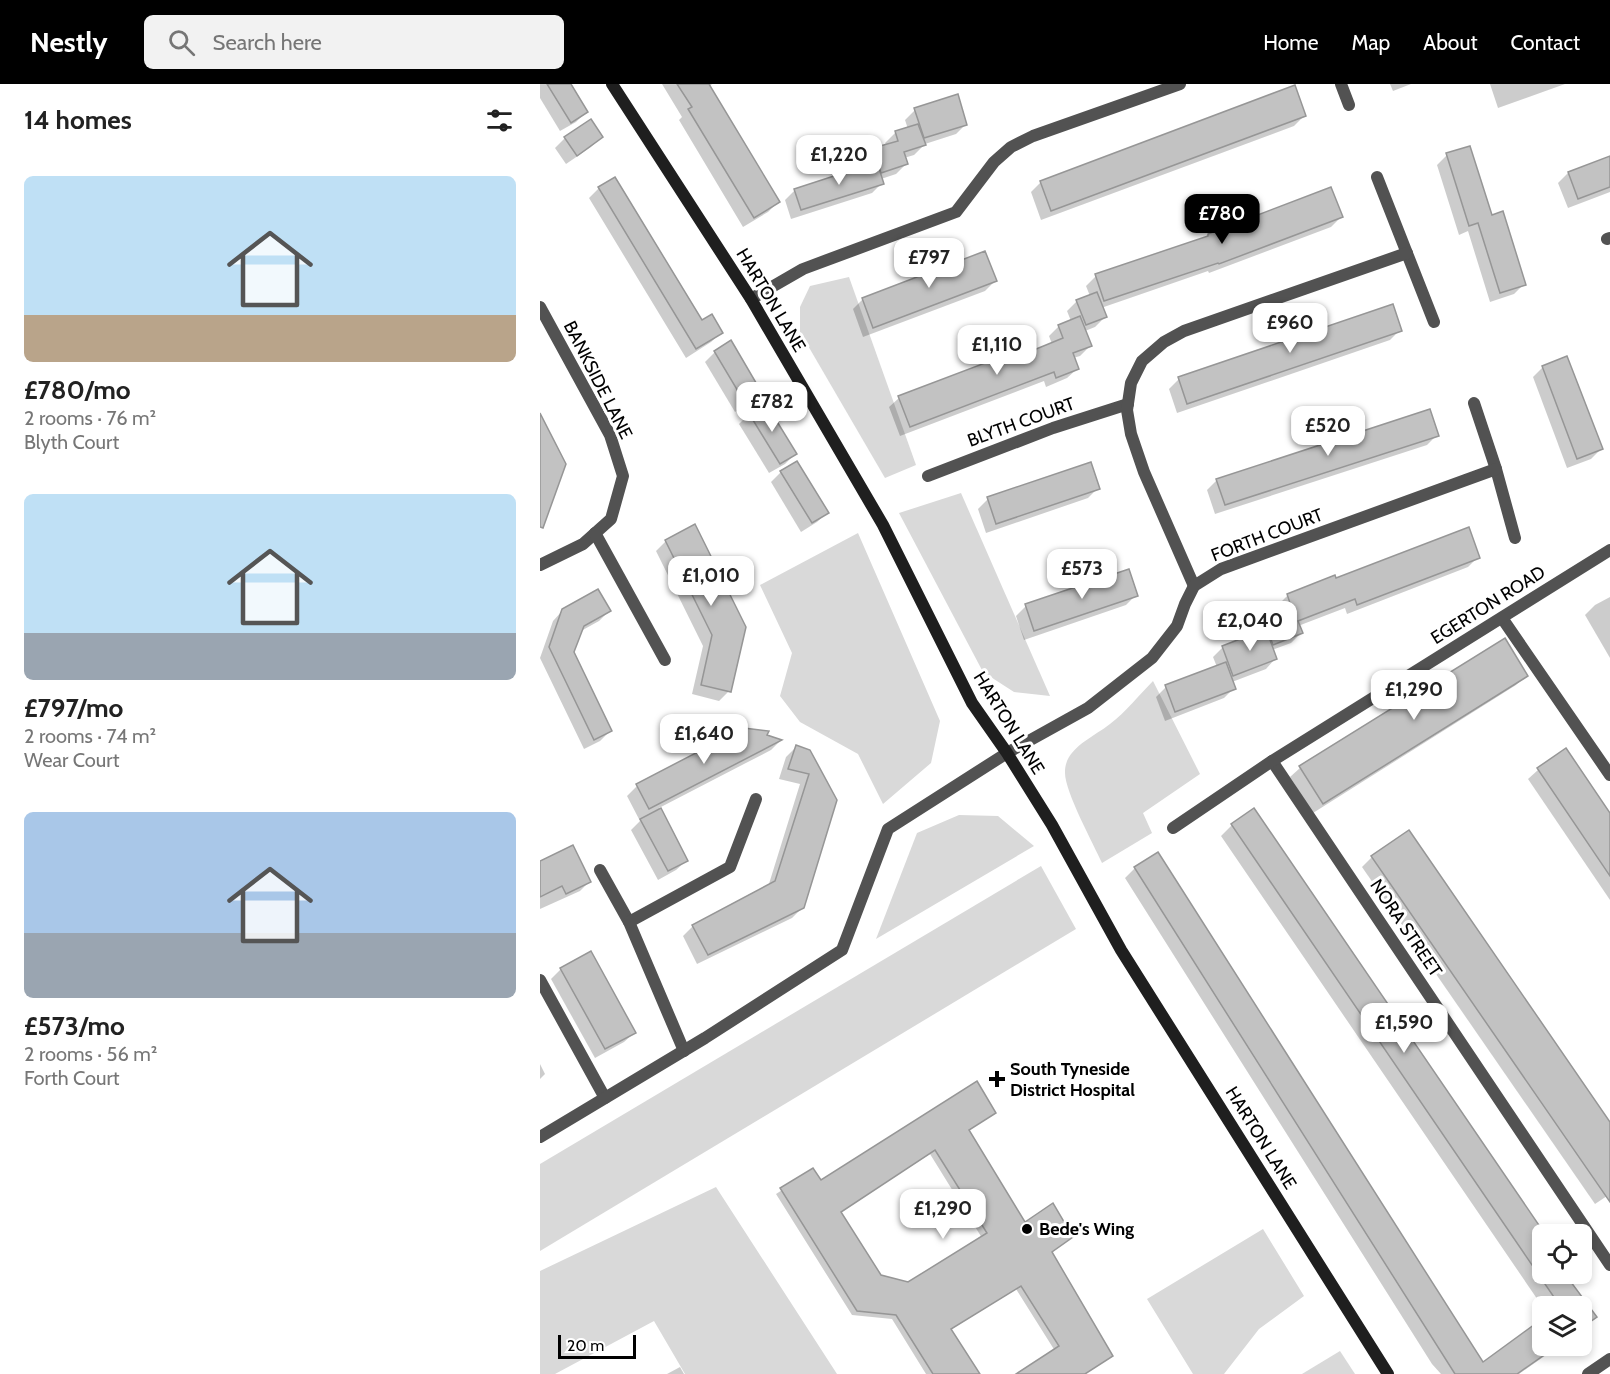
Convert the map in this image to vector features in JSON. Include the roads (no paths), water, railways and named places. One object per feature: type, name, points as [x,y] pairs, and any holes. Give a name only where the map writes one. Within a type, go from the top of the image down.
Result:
[{"type":"street","name":"HARTON LANE","points":[[612,84],[751,299],[883,525],[972,703],[1007,753],[1052,825],[1121,950],[1388,1374]]},
{"type":"street","points":[[751,299],[803,269],[956,212],[994,162],[1011,147],[1033,136],[1180,84]]},
{"type":"street","points":[[1341,84],[1349,105]]},
{"type":"street","points":[[1377,177],[1434,322]]},
{"type":"street","points":[[540,1137],[684,1052],[842,950],[888,829],[1007,753],[1088,708],[1152,657],[1177,626],[1194,586],[1131,434],[1128,404],[1131,383],[1142,361],[1164,342],[1184,331],[1407,253]]},
{"type":"street","name":"BANKSIDE LANE","points":[[540,307],[610,435],[623,476],[611,519],[583,544],[540,565]]},
{"type":"street","points":[[1474,403],[1496,469],[1515,538]]},
{"type":"street","name":"BLYTH COURT","points":[[928,476],[1053,428],[1128,404]]},
{"type":"street","name":"FORTH COURT","points":[[1194,586],[1221,569],[1496,469]]},
{"type":"street","points":[[595,534],[665,660]]},
{"type":"street","name":"EGERTON ROAD","points":[[1173,828],[1272,761],[1610,550]]},
{"type":"street","points":[[1502,618],[1610,776]]},
{"type":"street","name":"NORA STREET","points":[[1272,761],[1610,1265]]},
{"type":"street","points":[[629,922],[730,867],[756,799]]},
{"type":"street","points":[[600,870],[629,922],[684,1052]]},
{"type":"street","points":[[540,980],[605,1098]]},
{"type":"street","points":[[1588,1374],[1610,1359]]},
{"type":"place","name":"South Tyneside District Hospital","points":[[997,1079]]},
{"type":"place","name":"Bede's Wing","points":[[1027,1229]]}]
